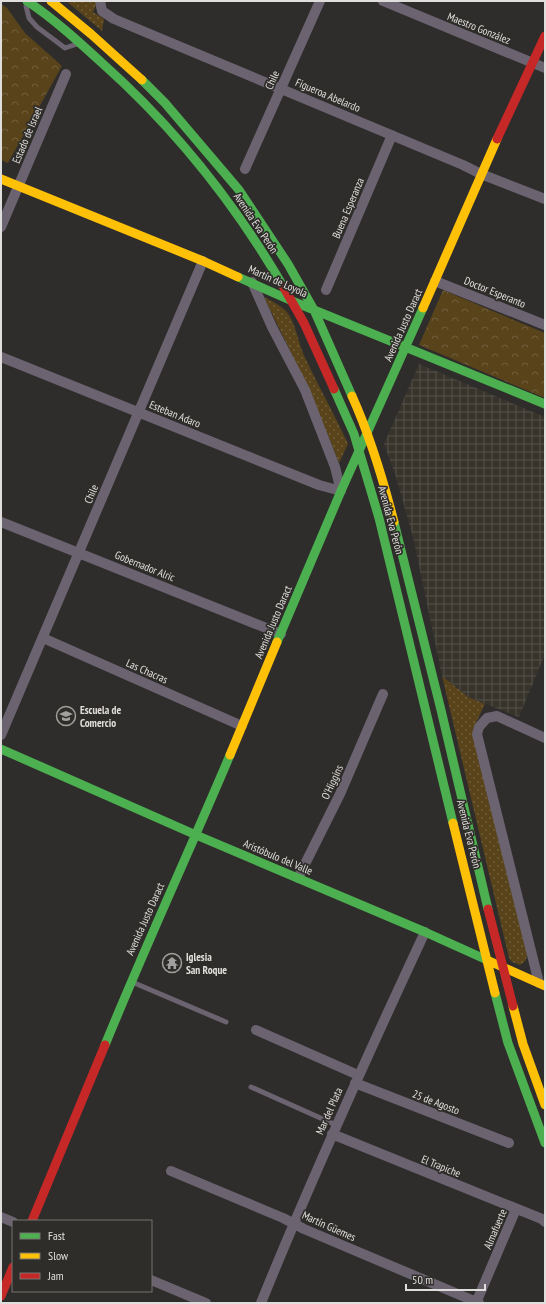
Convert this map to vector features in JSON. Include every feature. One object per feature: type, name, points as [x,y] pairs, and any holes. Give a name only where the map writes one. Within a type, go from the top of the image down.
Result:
[{"type":"main road","name":"Avenida Eva Perón","points":[[26,1],[43,12],[81,43],[130,88],[165,124],[206,172],[229,203],[261,249],[304,323],[354,434],[360,452],[381,526],[508,1043],[545,1143]]},
{"type":"main road","name":"Avenida Eva Perón","points":[[51,1],[91,34],[165,102],[202,145],[239,190],[288,264],[314,310],[362,418],[384,483],[502,966],[523,1044],[545,1105]]},
{"type":"main road","name":"Avenida Justo Daract","points":[[32,1220],[131,981],[196,835],[341,491],[406,348],[481,174],[545,36]]},
{"type":"main road","name":"Martín de Loyola","points":[[1,179],[252,282],[292,302],[545,404]]},
{"type":"main road","name":"Aristóbulo del Valle","points":[[1,749],[542,984]]},
{"type":"main road","points":[[1,1296],[12,1269]]},
{"type":"street","name":"Chile","points":[[245,169],[320,1]]},
{"type":"street","name":"Maestro González","points":[[382,1],[545,68]]},
{"type":"street","name":"Figueroa Abelardo","points":[[101,6],[114,19],[392,135],[481,174],[545,199]]},
{"type":"street","name":"Estado de Israel","points":[[1,227],[66,74]]},
{"type":"street","name":"Buena Esperanza","points":[[326,290],[392,135]]},
{"type":"street","name":"Chile","points":[[1,735],[203,262]]},
{"type":"street","name":"Doctor Esperanto","points":[[435,281],[545,325]]},
{"type":"street","points":[[252,282],[272,327],[305,390],[335,467],[341,491]]},
{"type":"street","name":"Esteban Adaro","points":[[1,357],[319,485],[341,491]]},
{"type":"street","name":"Gobernador Alric","points":[[1,522],[280,634]]},
{"type":"street","name":"Las Chacras","points":[[43,638],[242,726]]},
{"type":"street","name":"O'Higgins","points":[[298,878],[340,794],[383,694]]},
{"type":"street","points":[[542,984],[477,734],[479,727],[487,718],[497,716],[545,738]]},
{"type":"street","name":"Mar del Plata","points":[[261,1303],[293,1224],[356,1079],[425,932]]},
{"type":"street","name":"25 de Agosto","points":[[256,1030],[356,1079],[509,1143]]},
{"type":"street","name":"El Trapiche","points":[[334,1129],[543,1220]]},
{"type":"street","name":"Martín Güemes","points":[[171,1171],[283,1218],[293,1224],[477,1303]]},
{"type":"street","name":"Almafuerte","points":[[477,1303],[516,1209]]},
{"type":"street","points":[[1,1217],[12,1222]]},
{"type":"street","points":[[152,1280],[206,1303]]},
{"type":"lane","points":[[26,1],[29,18],[37,27],[65,48],[81,43]]},
{"type":"lane","points":[[131,981],[226,1022]]},
{"type":"lane","points":[[251,1087],[334,1129]]},
{"type":"shaded area","points":[[419,364],[545,417],[545,654],[519,717],[468,697],[442,676],[413,537],[395,474],[384,444]]},
{"type":"green space","points":[[66,1],[98,1],[93,12],[104,19],[102,31]]},
{"type":"green space","points":[[1,4],[7,8],[25,33],[62,66],[8,163],[1,160]]},
{"type":"green space","points":[[443,290],[545,333],[545,398],[419,345]]},
{"type":"green space","points":[[264,297],[281,307],[289,315],[303,353],[348,444],[339,463],[312,396]]},
{"type":"green space","points":[[442,676],[468,697],[485,704],[473,729],[527,952],[526,960],[520,965],[512,962],[509,958]]},
{"type":"traffic: fast","points":[[27,1],[75,38],[154,113],[202,167],[244,225],[283,286]]},
{"type":"traffic: fast","points":[[142,80],[165,103],[239,190],[288,264],[314,310],[352,396]]},
{"type":"traffic: fast","points":[[238,277],[292,301],[545,404]]},
{"type":"traffic: fast","points":[[277,642],[341,491],[423,308]]},
{"type":"traffic: fast","points":[[334,389],[354,434],[379,518],[453,823]]},
{"type":"traffic: fast","points":[[394,522],[441,710],[488,909]]},
{"type":"traffic: fast","points":[[1,749],[196,835],[425,932],[487,960]]},
{"type":"traffic: fast","points":[[105,1045],[230,755]]},
{"type":"traffic: fast","points":[[495,993],[508,1043],[545,1143]]},
{"type":"traffic: slow","points":[[51,1],[91,34],[142,80]]},
{"type":"traffic: slow","points":[[423,308],[497,139]]},
{"type":"traffic: slow","points":[[1,179],[203,261],[238,277]]},
{"type":"traffic: slow","points":[[352,396],[376,458],[394,522]]},
{"type":"traffic: slow","points":[[230,755],[277,642]]},
{"type":"traffic: slow","points":[[453,823],[495,993]]},
{"type":"traffic: slow","points":[[487,960],[545,986]]},
{"type":"traffic: slow","points":[[513,1006],[523,1044],[545,1105]]},
{"type":"traffic: jam","points":[[497,139],[545,36]]},
{"type":"traffic: jam","points":[[283,286],[304,323],[334,389]]},
{"type":"traffic: jam","points":[[488,909],[513,1006]]},
{"type":"traffic: jam","points":[[32,1220],[105,1045]]},
{"type":"traffic: jam","points":[[1,1296],[12,1269]]},
{"type":"place","name":"Escuela de Comercio","points":[[66,716]]},
{"type":"place","name":"Iglesia San Roque","points":[[172,963]]}]
